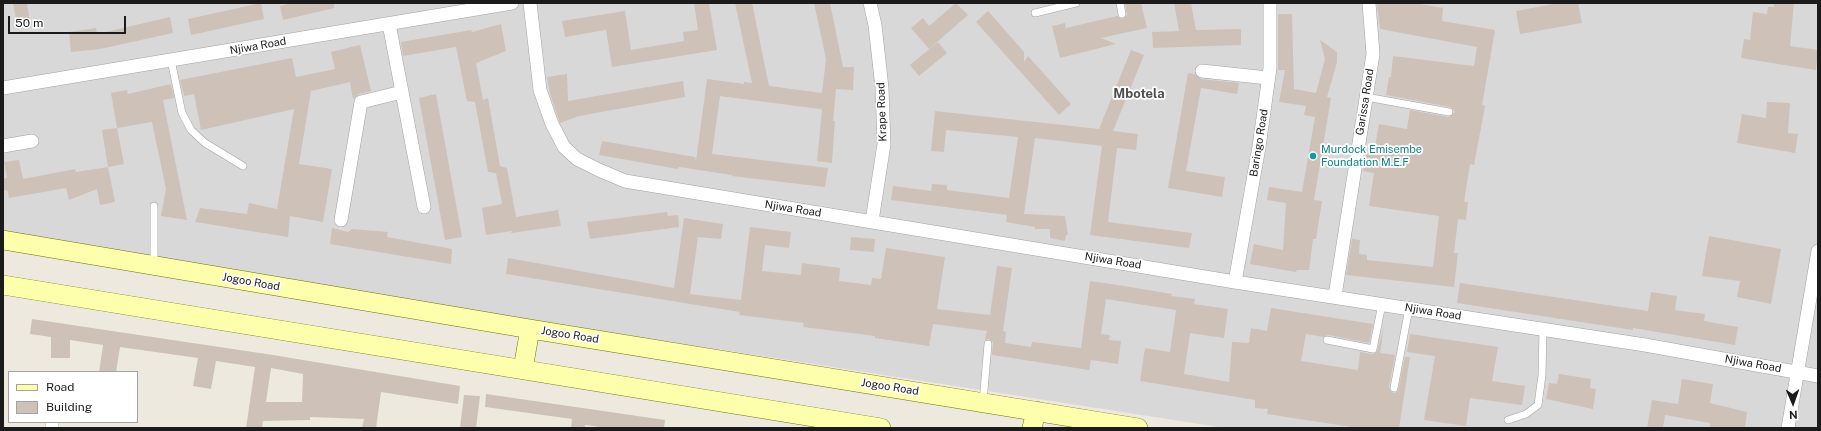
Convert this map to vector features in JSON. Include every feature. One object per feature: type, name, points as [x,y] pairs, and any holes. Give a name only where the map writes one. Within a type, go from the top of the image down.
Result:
[{"type":"main road","name":"Jogoo Road","points":[[3,240],[530,329],[983,402],[1034,419],[1138,428]]},
{"type":"main road","points":[[3,285],[881,428]]},
{"type":"main road","points":[[523,369],[530,329]]},
{"type":"street","name":"Njiwa Road","points":[[3,88],[512,3]]},
{"type":"street","name":"Njiwa Road","points":[[530,3],[540,90],[552,124],[564,147],[577,159],[625,181],[1236,282],[1335,296],[1645,345],[1818,376]]},
{"type":"street","name":"Krape Road","points":[[870,3],[875,25],[882,88],[884,144],[872,221]]},
{"type":"street","name":"Baringo Road","points":[[1236,282],[1259,147],[1268,78],[1270,3]]},
{"type":"street","name":"Garissa Road","points":[[1335,296],[1372,54],[1369,3]]},
{"type":"street","points":[[389,24],[424,207]]},
{"type":"street","points":[[1202,71],[1268,78]]},
{"type":"street","points":[[341,220],[361,102],[402,92]]},
{"type":"street","points":[[3,146],[32,141]]},
{"type":"street","points":[[1788,428],[1818,251]]},
{"type":"lane","points":[[1035,13],[1076,3]]},
{"type":"lane","points":[[1120,3],[1122,14]]},
{"type":"lane","points":[[171,60],[182,113],[191,130],[205,143],[243,166]]},
{"type":"lane","points":[[1366,98],[1449,112]]},
{"type":"lane","points":[[154,206],[154,265]]},
{"type":"lane","points":[[1327,340],[1373,349],[1382,304]]},
{"type":"lane","points":[[1394,388],[1409,308]]},
{"type":"lane","points":[[1508,420],[1526,414],[1538,405],[1542,375],[1543,330]]},
{"type":"lane","points":[[983,402],[988,344]]},
{"type":"shaded area","name":"Mbotela","points":[[3,3],[1818,3],[1818,428],[1225,428],[3,238]]},
{"type":"building","points":[[13,3],[27,3],[30,23],[17,25]]},
{"type":"building","points":[[261,3],[264,19],[191,35],[188,19]]},
{"type":"building","points":[[292,3],[334,3],[334,8],[283,20],[280,6]]},
{"type":"building","points":[[694,3],[709,3],[717,50],[612,67],[606,30],[565,37],[562,21],[625,11],[631,50],[684,41],[683,32],[698,30]]},
{"type":"building","points":[[735,3],[752,3],[769,86],[822,93],[826,59],[814,3],[830,3],[843,67],[854,67],[853,90],[836,89],[833,121],[835,121],[832,163],[817,161],[822,110],[720,96],[712,154],[828,168],[825,187],[732,176],[679,167],[678,169],[599,155],[602,141],[695,157],[696,161],[707,79],[744,84],[744,82],[752,83]]},
{"type":"building","points":[[956,3],[968,15],[929,49],[911,28],[923,18],[929,26]]},
{"type":"building","points":[[1125,3],[1141,3],[1147,28],[1101,38],[1116,44],[1060,58],[1052,26],[1065,23],[1066,28],[1117,16],[1123,19],[1127,15]]},
{"type":"building","points":[[1174,3],[1191,3],[1196,30],[1241,29],[1241,45],[1153,48],[1152,32],[1179,31]]},
{"type":"building","points":[[1377,3],[1414,3],[1443,8],[1442,21],[1495,30],[1482,105],[1485,106],[1474,165],[1470,164],[1464,202],[1468,202],[1466,220],[1458,219],[1454,253],[1458,253],[1454,287],[1346,275],[1352,239],[1360,240],[1359,254],[1367,255],[1367,260],[1433,267],[1439,216],[1369,206],[1374,173],[1363,171],[1366,152],[1374,153],[1379,124],[1407,129],[1410,110],[1448,117],[1454,113],[1454,110],[1450,107],[1386,95],[1389,77],[1391,77],[1393,56],[1474,66],[1477,47],[1380,29]]},
{"type":"building","points":[[1559,3],[1578,3],[1582,23],[1520,34],[1516,11]]},
{"type":"building","points":[[1774,3],[1794,3],[1790,46],[1818,50],[1816,70],[1741,58],[1744,39],[1750,40],[1753,12],[1767,14],[1768,7],[1774,7]]},
{"type":"building","points":[[988,11],[1024,52],[1024,62],[1028,56],[1071,104],[1059,115],[976,22]]},
{"type":"building","points":[[1278,14],[1292,14],[1294,89],[1316,93],[1325,59],[1320,40],[1337,52],[1337,62],[1327,97],[1331,98],[1314,200],[1322,201],[1316,239],[1313,239],[1309,270],[1297,270],[1296,272],[1250,264],[1254,244],[1283,250],[1286,203],[1267,200],[1269,187],[1302,192],[1315,117],[1304,115],[1306,106],[1279,102],[1285,70],[1278,70]]},
{"type":"building","points":[[170,17],[173,33],[100,49],[71,52],[69,32],[96,28],[97,34]]},
{"type":"building","points":[[501,24],[506,51],[476,63],[483,100],[488,98],[500,166],[507,168],[516,217],[558,210],[561,226],[486,235],[482,208],[502,204],[496,173],[488,172],[475,102],[467,101],[456,47],[403,56],[401,42],[471,30],[472,32]]},
{"type":"building","points":[[938,42],[947,53],[919,76],[910,65]]},
{"type":"building","points":[[360,45],[371,91],[359,94],[353,99],[350,82],[311,91],[299,164],[332,169],[323,222],[290,216],[288,237],[195,222],[200,208],[247,214],[249,203],[277,209],[294,109],[201,130],[194,94],[184,96],[180,80],[292,58],[296,77],[335,69],[331,52]]},
{"type":"building","points":[[1131,50],[1144,55],[1113,131],[1138,134],[1136,150],[1117,148],[1108,222],[1192,233],[1189,248],[1090,235],[1102,146],[1035,138],[1024,214],[1065,216],[1068,235],[1066,235],[1065,241],[1050,238],[1050,229],[1035,229],[1035,227],[1006,222],[1007,215],[891,200],[893,186],[931,191],[932,184],[947,185],[947,190],[1009,198],[1018,137],[946,130],[944,152],[931,151],[935,111],[1099,129]]},
{"type":"building","points":[[1188,73],[1195,74],[1201,79],[1239,83],[1237,94],[1201,88],[1186,171],[1225,177],[1222,197],[1168,188]]},
{"type":"building","points":[[567,74],[568,101],[683,81],[685,97],[579,116],[560,123],[550,94],[547,77]]},
{"type":"building","points":[[171,84],[174,98],[163,100],[187,220],[161,216],[166,189],[152,122],[117,128],[111,93],[127,90],[128,94]]},
{"type":"building","points":[[436,94],[462,237],[445,240],[419,98]]},
{"type":"building","points":[[1767,102],[1790,103],[1788,133],[1798,134],[1795,153],[1737,143],[1742,114],[1766,118]]},
{"type":"building","points":[[117,128],[124,164],[108,167],[102,130]]},
{"type":"building","points":[[19,160],[23,179],[75,169],[76,172],[108,167],[115,202],[100,205],[97,189],[69,200],[66,188],[9,198],[7,190],[3,191],[3,178],[7,178],[4,162]]},
{"type":"building","points":[[667,212],[668,216],[678,215],[679,227],[590,239],[587,222]]},
{"type":"building","points":[[684,218],[723,224],[721,239],[698,237],[690,294],[741,300],[750,227],[791,232],[789,248],[765,245],[762,271],[801,275],[802,263],[810,264],[840,268],[839,281],[871,285],[872,278],[881,279],[886,248],[945,257],[937,309],[990,315],[997,266],[1012,268],[1003,331],[1006,332],[1005,343],[1031,347],[1032,342],[1081,348],[1090,281],[1111,284],[1172,294],[1171,296],[1195,299],[1194,304],[1228,309],[1224,338],[1190,333],[1184,374],[1229,382],[1232,342],[1249,343],[1251,328],[1267,331],[1271,308],[1373,324],[1369,343],[1328,335],[1323,337],[1306,334],[1301,361],[1358,370],[1360,352],[1372,354],[1377,352],[1384,325],[1380,353],[1395,355],[1389,387],[1391,392],[1395,393],[1398,391],[1405,357],[1410,357],[1399,428],[1358,428],[1267,414],[1268,409],[1255,408],[1255,400],[1140,381],[1145,348],[1170,352],[1176,310],[1106,299],[1101,334],[1110,335],[1109,340],[1121,341],[1118,364],[1091,360],[1089,370],[992,355],[993,342],[989,339],[985,340],[987,331],[933,324],[929,346],[875,338],[875,336],[803,327],[804,323],[739,315],[740,312],[506,274],[508,258],[674,288]]},
{"type":"building","points":[[332,228],[348,232],[352,229],[388,232],[387,237],[452,249],[451,264],[330,244]]},
{"type":"building","points":[[1709,236],[1781,249],[1771,304],[1737,297],[1740,281],[1702,276]]},
{"type":"building","points":[[851,237],[875,239],[874,252],[850,250]]},
{"type":"building","points":[[1460,283],[1648,311],[1651,292],[1677,296],[1675,310],[1705,314],[1704,321],[1738,327],[1735,345],[1633,328],[1633,330],[1457,303]]},
{"type":"building","points":[[32,319],[273,355],[460,386],[458,404],[381,392],[376,428],[362,428],[364,419],[310,417],[310,420],[263,421],[262,428],[246,428],[255,367],[216,361],[211,389],[193,386],[198,358],[120,347],[116,371],[99,371],[103,345],[70,340],[70,358],[51,358],[51,337],[30,334]],"holes":[[[271,368],[303,374],[302,402],[266,402]]]},
{"type":"building","points":[[1410,334],[1498,347],[1492,381],[1525,386],[1522,405],[1470,398],[1466,426],[1424,420],[1435,356],[1407,352]]},
{"type":"building","points":[[1559,374],[1591,379],[1590,388],[1596,389],[1593,409],[1546,399],[1549,383],[1557,384]]},
{"type":"building","points":[[1682,379],[1713,384],[1710,403],[1747,412],[1745,428],[1710,428],[1710,423],[1665,415],[1663,428],[1647,428],[1652,400],[1678,404]]},
{"type":"building","points":[[486,394],[665,420],[664,428],[608,428],[585,425],[585,428],[571,428],[572,419],[485,407]]},
{"type":"building","points":[[464,395],[480,396],[476,428],[460,428]]},
{"type":"place","name":"Murdock Emisembe Foundation M.E.F","points":[[1313,156]]},
{"type":"district","name":"Mbotela","points":[[1139,94]]}]
